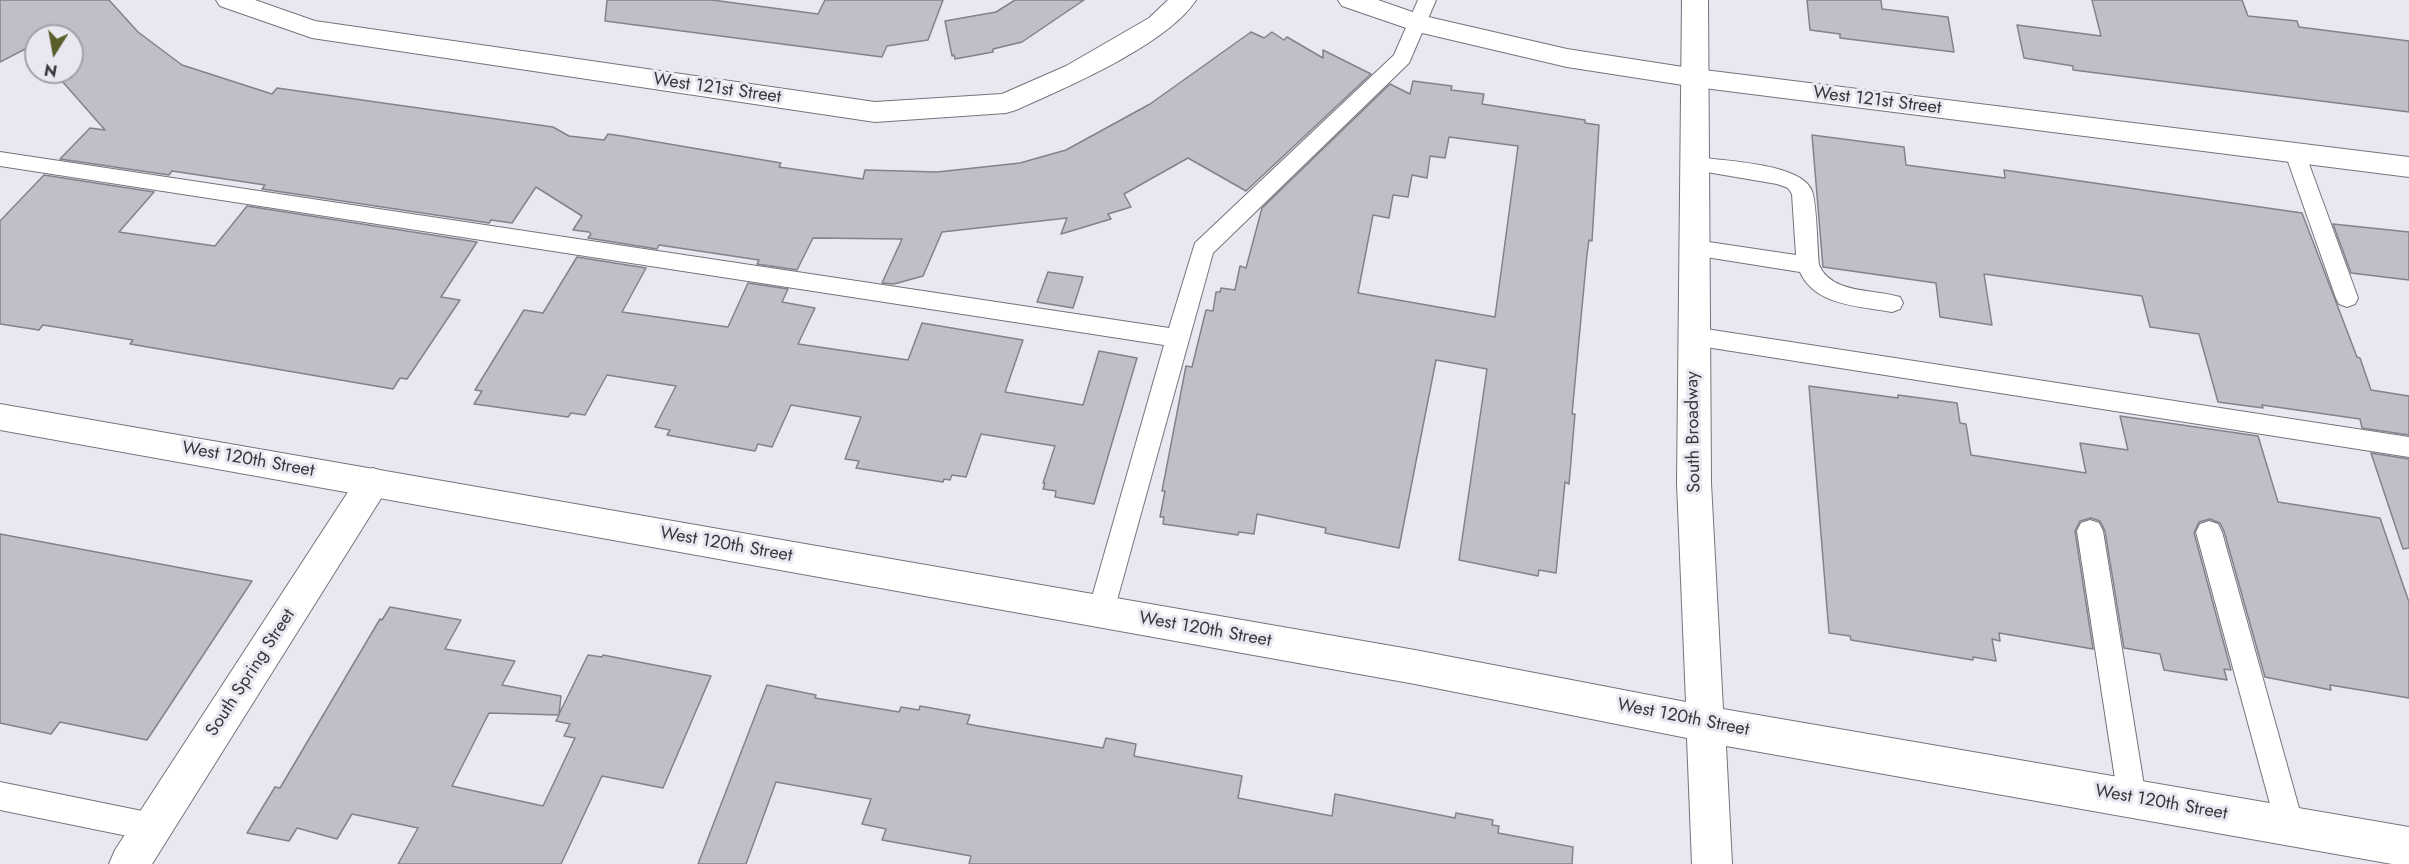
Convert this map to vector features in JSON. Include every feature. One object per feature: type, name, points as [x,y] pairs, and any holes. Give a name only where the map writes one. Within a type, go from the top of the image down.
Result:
[{"type":"street","name":"West 121st Street","points":[[229,0],[312,29],[875,112],[1006,104],[1076,72],[1158,24],[1183,0]]},
{"type":"street","name":"West 121st Street","points":[[1351,0],[1422,11],[1567,58],[1696,78],[2409,168]]},
{"type":"street","name":"South Broadway","points":[[1695,0],[1694,483],[1712,864]]},
{"type":"street","name":"West 120th Street","points":[[0,417],[1427,669],[1704,724],[2409,848]]},
{"type":"street","name":"South Spring Street","points":[[129,864],[373,482]]},
{"type":"lane","points":[[1101,611],[1203,249],[1402,58],[1422,11]]},
{"type":"lane","points":[[2295,153],[2347,298]]},
{"type":"lane","points":[[0,159],[1177,338]]},
{"type":"lane","points":[[1696,164],[1780,177],[1795,183],[1802,192],[1808,265],[1814,279],[1832,292],[1892,303]]},
{"type":"lane","points":[[1695,248],[1808,265]]},
{"type":"lane","points":[[1693,336],[2409,447]]},
{"type":"lane","points":[[2090,531],[2133,798]]},
{"type":"lane","points":[[2209,532],[2290,826]]},
{"type":"lane","points":[[0,796],[152,827]]},
{"type":"building","points":[[0,0],[109,0],[138,32],[182,65],[272,94],[277,88],[553,127],[569,136],[604,140],[608,134],[622,136],[781,163],[779,167],[863,179],[865,170],[937,172],[1020,163],[1066,150],[1150,104],[1251,32],[1264,38],[1272,32],[1284,40],[1287,37],[1323,58],[1323,50],[1371,74],[1246,191],[1188,158],[1124,194],[1131,207],[1108,214],[1111,219],[1061,234],[1067,218],[942,232],[923,276],[894,284],[882,283],[902,239],[813,238],[797,270],[757,264],[759,260],[659,245],[657,249],[588,238],[591,234],[589,232],[573,230],[582,216],[536,187],[512,223],[491,220],[489,223],[262,189],[265,185],[172,171],[169,175],[60,159],[90,128],[105,130],[65,84],[84,84],[84,24],[24,24],[24,50],[0,62]]},
{"type":"building","points":[[607,0],[712,0],[818,14],[825,0],[943,0],[928,40],[887,46],[882,57],[605,21]]},
{"type":"building","points":[[1015,0],[1084,0],[1022,42],[993,49],[993,52],[955,59],[954,55],[952,56],[945,21],[996,12]]},
{"type":"building","points":[[1807,0],[1881,0],[1882,9],[1948,17],[1954,52],[1840,38],[1840,34],[1810,30]]},
{"type":"building","points":[[2092,0],[2242,0],[2248,16],[2297,21],[2299,27],[2409,41],[2409,112],[2073,70],[2073,66],[2024,58],[2017,25],[2101,36]]},
{"type":"building","points":[[1413,81],[1452,86],[1451,90],[1484,94],[1482,104],[1585,120],[1585,123],[1599,125],[1592,241],[1589,240],[1587,254],[1572,414],[1575,414],[1569,484],[1565,482],[1556,573],[1539,570],[1538,576],[1459,560],[1487,369],[1436,360],[1399,548],[1325,533],[1326,528],[1257,514],[1254,534],[1239,532],[1238,535],[1163,524],[1164,517],[1160,517],[1165,491],[1162,491],[1186,366],[1192,367],[1206,310],[1213,311],[1216,292],[1220,292],[1221,288],[1235,290],[1240,266],[1246,268],[1262,208],[1390,84],[1410,94]],"holes":[[[1449,137],[1518,146],[1495,317],[1358,293],[1373,215],[1389,218],[1393,195],[1408,197],[1412,175],[1427,178],[1430,156],[1445,158]]]},
{"type":"building","points":[[1812,135],[1904,147],[1906,165],[2005,178],[2004,170],[2302,213],[2371,390],[2409,396],[2409,435],[2362,428],[2360,419],[2262,405],[2263,408],[2218,402],[2199,334],[2150,327],[2142,296],[1984,274],[1992,325],[1940,317],[1936,283],[1823,267]]},
{"type":"building","points":[[44,175],[154,192],[119,232],[215,246],[247,206],[477,242],[441,297],[460,300],[407,379],[400,378],[393,389],[130,344],[133,340],[56,327],[43,325],[39,330],[0,324],[0,221]]},
{"type":"building","points":[[2333,224],[2409,232],[2409,280],[2351,273]]},
{"type":"building","points":[[577,257],[646,268],[622,312],[728,327],[748,283],[788,289],[782,302],[815,308],[798,344],[908,360],[922,323],[1023,340],[1005,392],[1083,405],[1099,351],[1137,358],[1094,504],[1055,497],[1056,491],[1043,489],[1055,446],[981,434],[966,477],[952,475],[950,480],[944,479],[943,482],[856,468],[859,461],[845,459],[861,417],[791,405],[772,447],[758,444],[755,451],[667,435],[670,430],[655,427],[676,386],[607,375],[585,415],[571,413],[568,417],[474,404],[482,391],[475,390],[524,310],[543,313]]},
{"type":"building","points":[[1048,272],[1083,277],[1073,308],[1037,302]]},
{"type":"building","points":[[1809,386],[1957,403],[1960,423],[1966,424],[1971,455],[2086,473],[2080,443],[2128,450],[2120,416],[2258,436],[2278,502],[2380,518],[2409,602],[2409,698],[2330,685],[2331,690],[2265,677],[2224,531],[2220,523],[2210,519],[2199,522],[2194,533],[2231,670],[2224,669],[2227,680],[2164,670],[2160,654],[2124,648],[2105,531],[2100,521],[2091,518],[2080,521],[2075,531],[2093,649],[1999,633],[2000,641],[1992,639],[1996,661],[1973,657],[1973,660],[1851,640],[1850,636],[1829,633]]},
{"type":"building","points":[[2371,453],[2409,459],[2409,548],[2403,549]]},
{"type":"building","points":[[0,534],[252,581],[147,740],[60,722],[51,734],[0,723]]},
{"type":"building","points":[[390,607],[461,620],[445,649],[515,661],[502,685],[561,696],[559,714],[588,655],[602,657],[603,655],[711,676],[663,788],[602,776],[561,864],[398,864],[418,828],[352,814],[337,839],[297,828],[289,841],[247,833],[275,787],[280,788],[380,619],[382,620]],"holes":[[[489,713],[559,715],[556,721],[570,724],[564,736],[575,738],[543,806],[452,786]]]},
{"type":"building","points":[[767,685],[816,695],[815,698],[899,712],[901,707],[919,710],[920,706],[970,715],[967,724],[1103,748],[1106,738],[1136,744],[1134,756],[1242,776],[1238,798],[1332,816],[1335,794],[1455,818],[1456,813],[1493,820],[1492,825],[1499,826],[1498,833],[1573,847],[1572,864],[969,864],[971,856],[882,840],[886,829],[862,824],[871,799],[776,782],[746,864],[698,864]]}]
